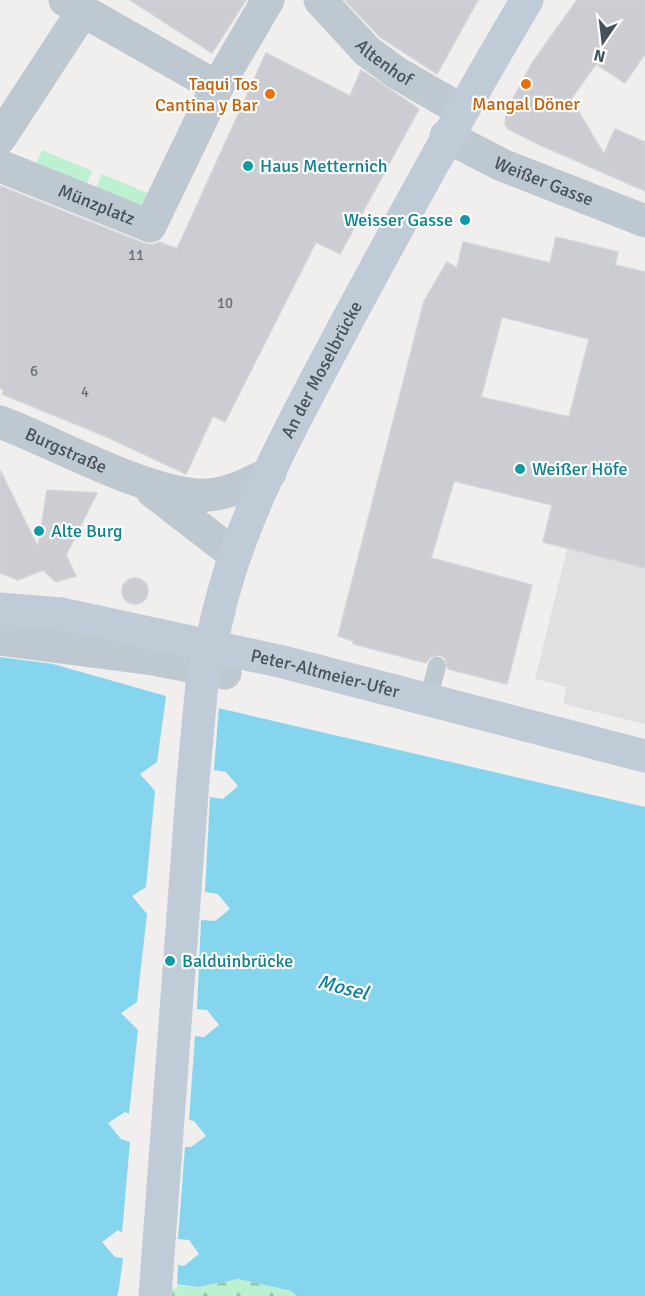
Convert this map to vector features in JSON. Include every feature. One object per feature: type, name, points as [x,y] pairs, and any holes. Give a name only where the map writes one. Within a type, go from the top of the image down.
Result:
[{"type":"street","name":"Münzplatz","points":[[0,166],[150,226],[217,87],[268,0]]},
{"type":"street","name":"Altenhof","points":[[320,0],[367,51],[397,73],[454,123]]},
{"type":"street","name":"An der Moselbrücke","points":[[155,1296],[202,683],[219,610],[235,555],[270,473],[323,367],[454,123],[527,0]]},
{"type":"street","points":[[0,138],[13,101],[74,5],[217,87]]},
{"type":"street","points":[[238,49],[271,41]]},
{"type":"street","name":"Weißer Gasse","points":[[454,123],[502,165],[645,221]]},
{"type":"street","name":"Burgstraße","points":[[0,422],[134,478],[186,495],[207,495],[235,490],[270,473]]},
{"type":"street","name":"Burgstraße","points":[[134,478],[235,555]]},
{"type":"street","name":"Peter-Altmeier-Ufer","points":[[0,609],[62,614],[283,662],[645,756]]},
{"type":"street","name":"Peter-Altmeier-Ufer","points":[[0,639],[153,659],[225,673]]},
{"type":"lane","points":[[428,700],[437,666]]},
{"type":"shaded area","points":[[645,390],[645,724],[563,704],[566,687],[535,679],[567,549],[543,542],[570,433]]},
{"type":"green space","points":[[42,150],[92,171],[82,195],[32,174]]},
{"type":"green space","points":[[102,174],[152,195],[142,219],[92,199]]},
{"type":"green space","points":[[238,1279],[291,1291],[297,1296],[172,1296],[172,1285],[198,1287]]},
{"type":"water","name":"Mosel","points":[[0,657],[53,664],[166,696],[645,807],[645,1296],[297,1296],[291,1291],[238,1279],[198,1287],[123,1277],[117,1296],[0,1296]]},
{"type":"pier","name":"Balduinbrücke","points":[[162,692],[224,705],[219,707],[214,770],[226,772],[238,786],[223,799],[210,797],[205,892],[218,894],[230,909],[215,921],[201,920],[197,1009],[207,1010],[219,1025],[204,1037],[195,1036],[189,1120],[194,1121],[206,1136],[191,1147],[185,1147],[178,1239],[189,1240],[199,1254],[184,1266],[178,1265],[177,1289],[125,1280],[118,1296],[123,1258],[115,1257],[102,1242],[118,1230],[122,1233],[130,1142],[121,1139],[108,1123],[125,1112],[129,1114],[138,1030],[121,1013],[137,1002],[147,914],[132,896],[146,887],[155,791],[140,774],[157,762],[166,697]]},
{"type":"building","points":[[130,0],[246,0],[212,53]]},
{"type":"building","points":[[345,0],[478,0],[437,74],[380,37]]},
{"type":"building","points":[[577,0],[645,0],[645,54],[625,83],[596,64],[571,99],[604,154],[615,129],[645,142],[645,191],[540,145],[508,129],[505,124],[506,112],[532,63]]},
{"type":"building","points":[[266,53],[350,96],[361,70],[419,109],[340,254],[316,242],[225,422],[213,416],[186,474],[107,437],[2,394],[4,390],[0,388],[0,186],[143,243],[152,245],[160,242],[177,249]]},
{"type":"building","name":"Weißer Höfe","points":[[556,237],[618,252],[615,265],[645,272],[645,568],[543,542],[552,505],[454,481],[431,558],[532,585],[507,684],[448,669],[445,658],[439,655],[429,658],[426,663],[353,644],[353,641],[338,636],[424,301],[447,262],[457,268],[463,242],[550,263]],"holes":[[[502,317],[589,339],[569,417],[481,397]]]},
{"type":"building","name":"Alte Burg","points":[[0,470],[38,547],[47,490],[97,493],[66,555],[76,576],[56,582],[43,570],[18,580],[0,573]]},
{"type":"building","points":[[135,578],[144,582],[148,591],[144,600],[135,604],[126,600],[122,591],[126,582]]},
{"type":"place","name":"Mangal Döner","points":[[526,84]]},
{"type":"place","name":"Taqui Tos Cantina y Bar","points":[[270,94]]},
{"type":"place","name":"Haus Metternich","points":[[248,166]]},
{"type":"place","name":"Weisser Gasse","points":[[465,220]]},
{"type":"place","name":"Weißer Höfe","points":[[520,469]]},
{"type":"place","name":"Alte Burg","points":[[39,531]]},
{"type":"place","name":"Balduinbrücke","points":[[170,961]]}]
